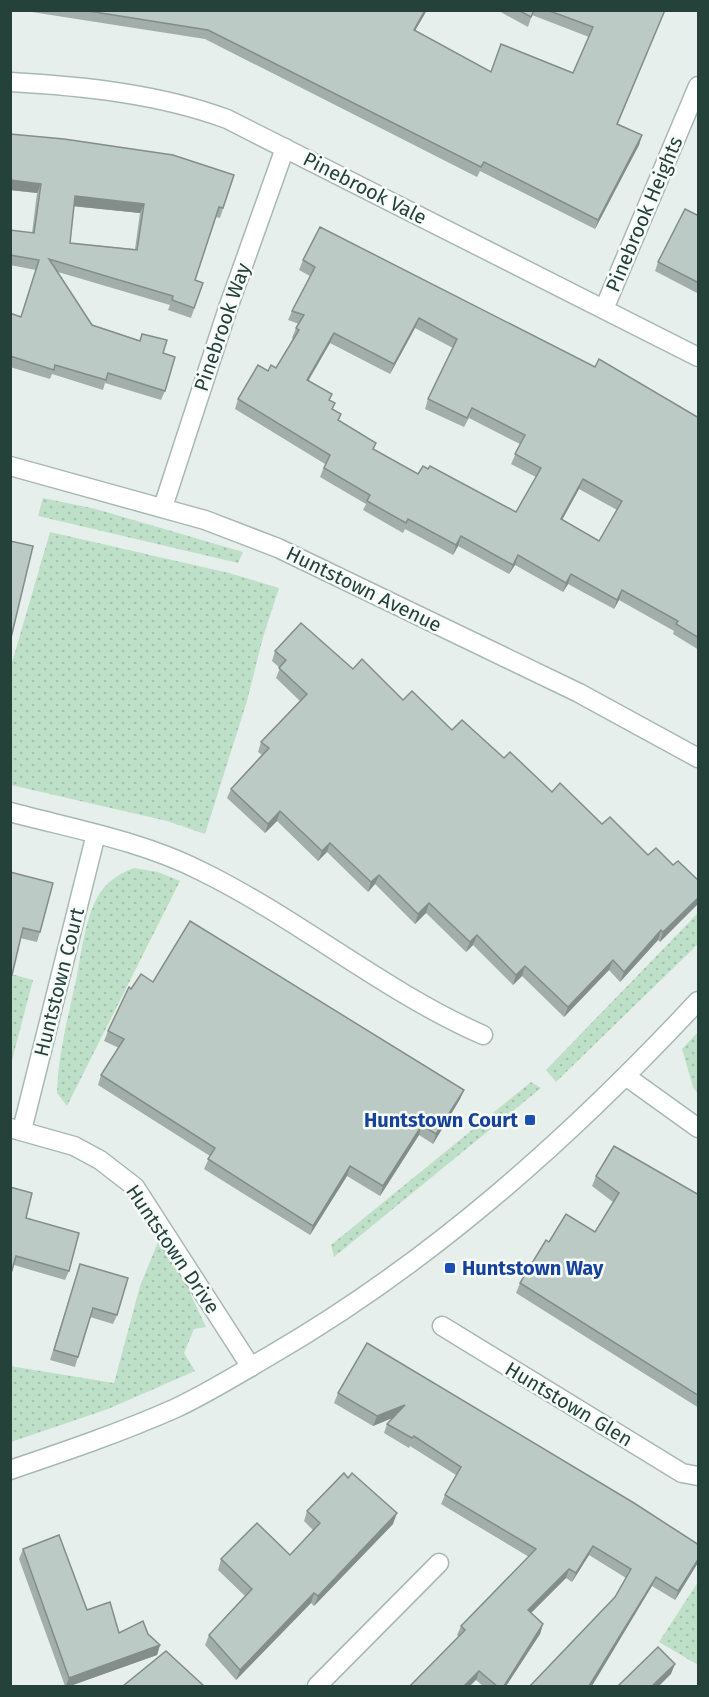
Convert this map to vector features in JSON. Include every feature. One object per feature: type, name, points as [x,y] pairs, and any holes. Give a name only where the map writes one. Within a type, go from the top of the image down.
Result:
[{"type":"street","name":"Pinebrook Vale","points":[[10,82],[115,93],[179,104],[232,121],[699,357]]},
{"type":"street","name":"Pinebrook Heights","points":[[604,309],[699,86]]},
{"type":"street","name":"Pinebrook Way","points":[[163,507],[228,308],[285,148]]},
{"type":"street","name":"Huntstown Avenue","points":[[10,466],[163,507],[253,537],[331,572],[579,693],[699,758]]},
{"type":"street","points":[[10,812],[96,834],[160,854],[215,878],[412,998],[483,1035]]},
{"type":"street","name":"Huntstown Court","points":[[16,1129],[96,834]]},
{"type":"street","points":[[10,1470],[158,1415],[251,1367],[326,1322],[420,1258],[485,1207],[627,1077],[699,1001]]},
{"type":"street","points":[[627,1077],[699,1128]]},
{"type":"street","name":"Huntstown Drive","points":[[16,1129],[74,1146],[100,1160],[135,1187],[251,1367]]},
{"type":"street","name":"Huntstown Glen","points":[[442,1326],[682,1473],[699,1476]]},
{"type":"street","points":[[317,1686],[439,1563]]},
{"type":"green space","points":[[43,498],[96,509],[243,552],[238,563],[38,516]]},
{"type":"green space","points":[[50,532],[229,573],[279,588],[263,637],[247,701],[205,834],[167,821],[11,785],[11,666]]},
{"type":"green space","points":[[134,868],[158,872],[180,881],[67,1106],[57,1093],[59,1063],[87,925],[98,896],[105,886],[119,875]]},
{"type":"green space","points":[[698,913],[698,944],[556,1082],[546,1070]]},
{"type":"green space","points":[[11,974],[33,980],[11,1064]]},
{"type":"green space","points":[[698,1032],[698,1094],[693,1087],[682,1049]]},
{"type":"green space","points":[[531,1082],[541,1088],[334,1257],[331,1245]]},
{"type":"green space","points":[[158,1242],[181,1274],[206,1327],[194,1329],[184,1353],[195,1371],[108,1409],[11,1442],[10,1366],[114,1383],[140,1286]]},
{"type":"green space","points":[[698,1582],[698,1665],[659,1642]]},
{"type":"building","points":[[82,10],[425,10],[414,30],[491,72],[501,44],[573,73],[593,27],[547,10],[665,10],[617,124],[642,135],[598,220],[484,162],[481,167],[208,30]]},
{"type":"building","points":[[518,10],[534,10],[531,17]]},
{"type":"building","points":[[10,134],[64,139],[173,155],[234,175],[223,208],[219,207],[195,280],[203,283],[194,308],[172,300],[173,296],[49,259],[92,325],[140,341],[142,334],[167,340],[163,353],[175,357],[165,391],[108,373],[106,380],[55,365],[54,370],[10,356],[10,313],[21,317],[39,260],[10,255],[10,230],[34,233],[41,184],[10,180]],"holes":[[[75,196],[144,204],[137,250],[70,243]]]},
{"type":"building","points":[[685,209],[699,216],[699,283],[658,262]]},
{"type":"building","points":[[320,227],[595,367],[599,359],[699,418],[699,638],[676,624],[678,621],[622,590],[617,600],[571,574],[566,583],[518,555],[513,565],[461,536],[456,545],[408,519],[406,523],[367,501],[370,495],[324,468],[330,455],[238,399],[258,365],[268,371],[271,365],[276,368],[299,330],[296,328],[304,315],[292,311],[315,267],[303,260]],"holes":[[[419,318],[457,339],[428,399],[467,418],[472,408],[525,435],[515,454],[541,468],[516,512],[430,466],[428,469],[423,466],[418,474],[373,449],[376,443],[338,420],[341,414],[332,409],[335,403],[329,400],[332,394],[307,380],[334,333],[394,364]],[[583,479],[622,501],[599,541],[561,519]]]},
{"type":"building","points":[[10,541],[33,546],[10,642]]},
{"type":"building","points":[[301,623],[353,669],[362,659],[403,700],[412,691],[452,730],[462,720],[504,758],[510,752],[552,792],[560,783],[602,824],[610,817],[648,855],[656,848],[673,865],[678,861],[699,881],[699,897],[663,932],[661,930],[624,972],[613,960],[568,1007],[525,966],[516,975],[477,935],[470,942],[429,903],[418,914],[379,875],[371,882],[330,843],[322,851],[280,811],[268,824],[231,789],[269,748],[261,742],[307,694],[279,668],[286,660],[275,651]]},
{"type":"building","points":[[10,872],[53,883],[40,932],[23,928],[12,975],[10,975]]},
{"type":"building","points":[[190,921],[464,1090],[436,1134],[422,1125],[383,1186],[350,1166],[313,1226],[208,1159],[215,1148],[101,1075],[124,1039],[108,1031],[129,987],[131,989],[141,974],[153,982]]},
{"type":"building","points":[[614,1146],[699,1195],[699,1396],[520,1283],[546,1240],[549,1242],[566,1214],[595,1232],[619,1193],[596,1176]]},
{"type":"building","points":[[10,1187],[32,1193],[26,1218],[79,1233],[69,1271],[16,1256],[10,1277]]},
{"type":"building","points":[[80,1264],[128,1278],[117,1315],[93,1308],[78,1357],[54,1350]]},
{"type":"building","points":[[367,1343],[634,1503],[699,1545],[699,1558],[678,1591],[656,1577],[589,1686],[530,1686],[615,1597],[631,1569],[593,1546],[576,1573],[569,1569],[528,1610],[543,1624],[504,1686],[497,1686],[479,1671],[464,1686],[410,1686],[465,1630],[461,1626],[536,1549],[445,1495],[461,1467],[414,1436],[412,1438],[387,1424],[405,1405],[377,1416],[338,1393]]},
{"type":"building","points":[[344,1473],[348,1478],[352,1473],[397,1513],[318,1596],[314,1593],[240,1670],[209,1635],[252,1589],[221,1559],[257,1523],[290,1555],[320,1523],[307,1511]]},
{"type":"building","points":[[59,1535],[87,1610],[110,1602],[119,1633],[143,1621],[148,1634],[160,1645],[69,1678],[23,1549]]},
{"type":"building","points":[[658,1647],[675,1664],[652,1686],[618,1686]]},
{"type":"building","points":[[166,1651],[204,1686],[123,1686]]},
{"type":"place","name":"Huntstown Court","points":[[530,1120]]},
{"type":"place","name":"Huntstown Way","points":[[450,1268]]}]
